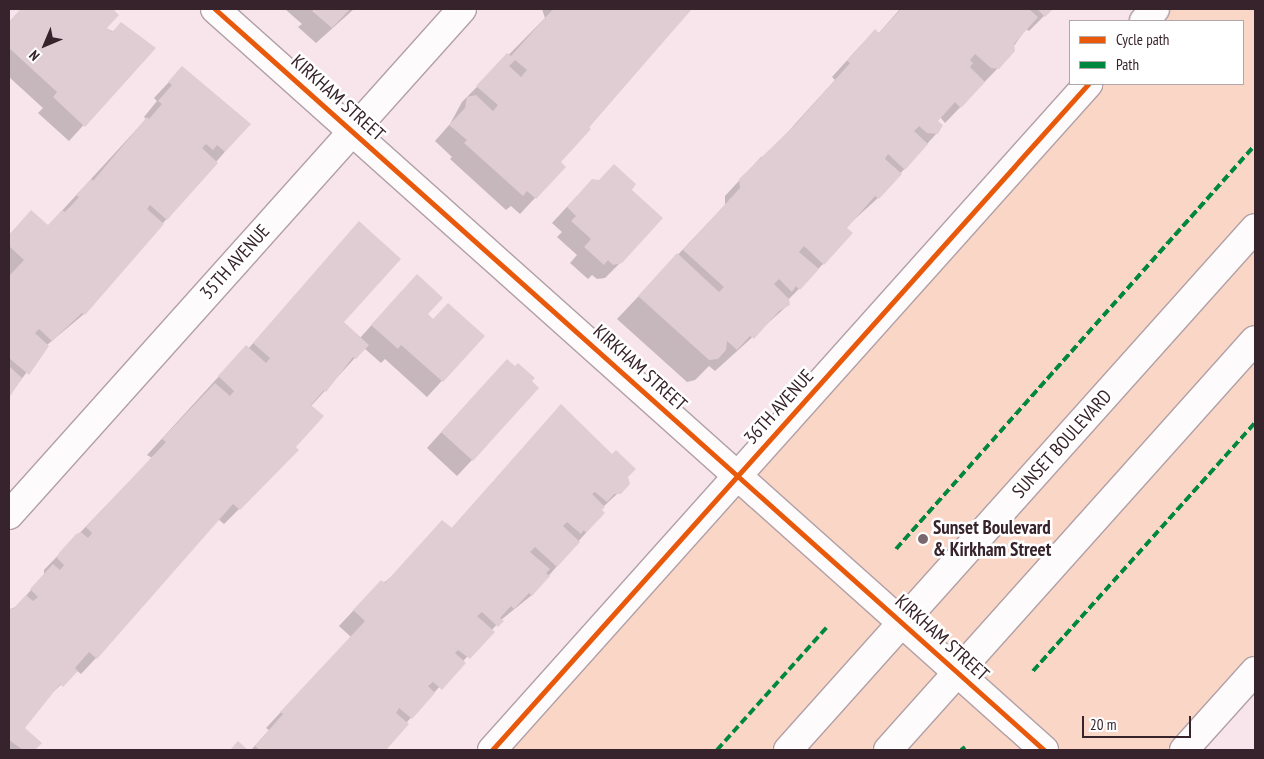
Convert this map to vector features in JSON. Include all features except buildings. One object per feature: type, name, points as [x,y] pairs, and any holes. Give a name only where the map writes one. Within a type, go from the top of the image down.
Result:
[{"type":"street","name":"KIRKHAM STREET","points":[[215,9],[1044,750]]},
{"type":"street","name":"35TH AVENUE","points":[[9,515],[462,9]]},
{"type":"street","points":[[1145,20],[1155,9]]},
{"type":"street","name":"36TH AVENUE","points":[[492,750],[1087,85]]},
{"type":"street","name":"SUNSET BOULEVARD","points":[[788,750],[1255,228]]},
{"type":"street","points":[[888,750],[1255,340]]},
{"type":"street","points":[[1184,750],[1255,671]]},
{"type":"shaded area","points":[[1155,9],[1255,9],[1255,671],[1184,750],[492,750],[1087,85],[1244,85],[1244,20],[1145,20]]},
{"type":"marked path","points":[[896,549],[1255,145]]},
{"type":"marked path","points":[[1033,671],[1255,423]]},
{"type":"marked path","points":[[717,750],[828,626]]},
{"type":"marked path","points":[[961,750],[965,747]]},
{"type":"cycle path","points":[[215,9],[1044,750]]},
{"type":"cycle path","points":[[492,750],[1087,85]]},
{"type":"place","name":"Sunset Boulevard & Kirkham Street","points":[[923,539]]}]
